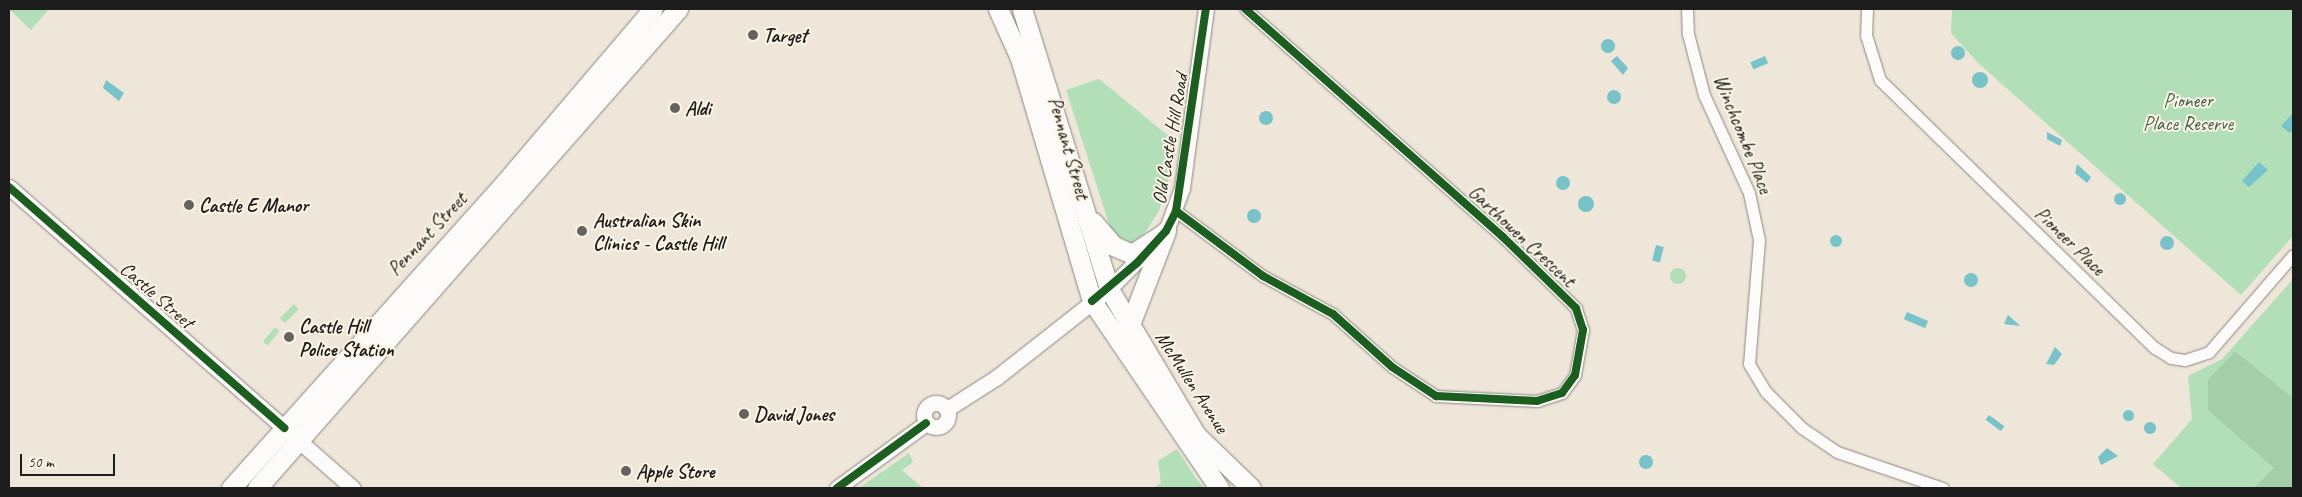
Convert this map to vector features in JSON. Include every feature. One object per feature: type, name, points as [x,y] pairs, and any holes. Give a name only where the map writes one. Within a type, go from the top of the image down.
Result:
[{"type":"main road","name":"Pennant Street","points":[[231,488],[503,185],[653,9]]},
{"type":"main road","name":"Pennant Street","points":[[257,488],[678,9]]},
{"type":"main road","name":"Pennant Street","points":[[998,9],[1020,58],[1092,301]]},
{"type":"main road","name":"Pennant Street","points":[[1022,9],[1088,215],[1109,289]]},
{"type":"main road","points":[[1088,215],[1114,246],[1132,254],[1145,249],[1166,231]]},
{"type":"main road","points":[[1129,327],[1166,231]]},
{"type":"main road","name":"McMullen Avenue","points":[[1109,289],[1129,327],[1196,434],[1251,488]]},
{"type":"main road","name":"McMullen Avenue","points":[[1092,301],[1219,488]]},
{"type":"street","name":"Old Castle Hill Road","points":[[837,488],[926,423],[937,428],[944,424],[947,409],[997,377],[1109,289],[1166,231],[1176,211],[1206,9]]},
{"type":"street","name":"Garthowen Crescent","points":[[1176,211],[1262,276],[1333,314],[1392,368],[1436,396],[1538,401],[1562,393],[1575,375],[1582,330],[1576,308],[1503,237],[1245,9]]},
{"type":"street","name":"Winchcombe Place","points":[[1687,9],[1688,34],[1704,95],[1749,193],[1759,240],[1749,364],[1766,392],[1802,428],[1837,452],[1943,488]]},
{"type":"street","name":"Pioneer Place","points":[[1866,9],[1866,35],[1880,80],[2148,341],[2171,358],[2185,360],[2209,352],[2293,255]]},
{"type":"street","name":"Castle Street","points":[[9,187],[353,488]]},
{"type":"green space","points":[[9,9],[49,9],[31,30]]},
{"type":"green space","name":"Pioneer Place Reserve","points":[[1952,9],[2293,9],[2293,236],[2241,295],[1978,63],[1951,33]]},
{"type":"green space","points":[[1099,79],[1171,138],[1168,181],[1159,211],[1144,234],[1131,243],[1112,233],[1066,90]]},
{"type":"green space","points":[[1678,268],[1686,276],[1678,284],[1670,276]]},
{"type":"green space","points":[[2293,279],[2293,488],[2181,488],[2153,464],[2192,419],[2188,376],[2222,359]]},
{"type":"green space","points":[[294,304],[299,309],[285,323],[280,318]]},
{"type":"green space","points":[[275,327],[280,331],[268,346],[263,342]]},
{"type":"green space","points":[[2235,351],[2293,398],[2293,488],[2254,488],[2274,468],[2208,410],[2208,380]]},
{"type":"green space","points":[[1177,449],[1204,488],[1153,488],[1161,483],[1158,461]]},
{"type":"green space","points":[[909,453],[913,462],[902,470],[923,488],[859,488]]},
{"type":"water","points":[[1608,39],[1613,41],[1615,46],[1613,51],[1608,53],[1603,51],[1601,46],[1603,41]]},
{"type":"water","points":[[1955,46],[1961,46],[1965,53],[1961,60],[1955,60],[1951,56],[1951,50]]},
{"type":"water","points":[[1617,56],[1628,68],[1623,75],[1611,61]]},
{"type":"water","points":[[1765,56],[1768,63],[1753,70],[1750,62]]},
{"type":"water","points":[[1980,72],[1986,74],[1988,80],[1986,86],[1980,88],[1974,86],[1972,80],[1974,74]]},
{"type":"water","points":[[106,80],[124,93],[119,101],[103,88]]},
{"type":"water","points":[[1611,90],[1617,90],[1621,97],[1617,104],[1611,104],[1607,100],[1607,94]]},
{"type":"water","points":[[1266,111],[1271,113],[1273,118],[1271,123],[1266,125],[1261,123],[1259,118],[1261,113]]},
{"type":"water","points":[[2293,113],[2293,130],[2290,133],[2281,126]]},
{"type":"water","points":[[2047,132],[2062,140],[2060,146],[2047,139]]},
{"type":"water","points":[[2259,162],[2268,170],[2249,187],[2242,181]]},
{"type":"water","points":[[2077,164],[2091,177],[2087,183],[2075,173]]},
{"type":"water","points":[[1560,176],[1566,176],[1570,183],[1566,190],[1560,190],[1556,186],[1556,180]]},
{"type":"water","points":[[2120,193],[2126,199],[2120,205],[2114,199]]},
{"type":"water","points":[[1586,196],[1594,204],[1586,212],[1578,204]]},
{"type":"water","points":[[1254,209],[1259,211],[1261,216],[1259,221],[1254,223],[1249,221],[1247,216],[1249,211]]},
{"type":"water","points":[[1834,235],[1838,235],[1842,241],[1838,247],[1834,247],[1830,243],[1830,239]]},
{"type":"water","points":[[2167,236],[2172,238],[2174,243],[2172,248],[2167,250],[2162,248],[2160,243],[2162,238]]},
{"type":"water","points":[[1656,245],[1664,247],[1660,262],[1652,261]]},
{"type":"water","points":[[1971,273],[1976,275],[1978,280],[1976,285],[1971,287],[1966,285],[1964,280],[1966,275]]},
{"type":"water","points":[[1907,312],[1928,321],[1925,328],[1904,319]]},
{"type":"water","points":[[2008,315],[2016,322],[2020,326],[2004,324]]},
{"type":"water","points":[[2055,347],[2062,354],[2054,365],[2046,364]]},
{"type":"water","points":[[2128,409],[2134,415],[2128,421],[2122,415]]},
{"type":"water","points":[[1989,415],[2004,426],[2001,431],[1985,420]]},
{"type":"water","points":[[2150,422],[2156,428],[2150,434],[2144,428]]},
{"type":"water","points":[[2107,448],[2118,456],[2101,465],[2098,457]]},
{"type":"water","points":[[1646,455],[1651,457],[1653,462],[1651,467],[1646,469],[1641,467],[1639,462],[1641,457]]},
{"type":"cycle path","points":[[1092,301],[1137,263],[1166,231],[1176,211],[1206,9]]},
{"type":"cycle path","points":[[1176,211],[1263,276],[1333,314],[1392,367],[1436,396],[1537,401],[1562,393],[1575,375],[1583,330],[1576,308],[1503,237],[1245,9]]},
{"type":"cycle path","points":[[9,187],[284,428]]},
{"type":"cycle path","points":[[837,488],[926,423]]},
{"type":"place","name":"Target","points":[[753,35]]},
{"type":"place","name":"Aldi","points":[[675,108]]},
{"type":"place","name":"Castle E Manor","points":[[189,205]]},
{"type":"place","name":"Australian Skin Clinics - Castle Hill","points":[[582,231]]},
{"type":"place","name":"Castle Hill Police Station","points":[[289,337]]},
{"type":"place","name":"David Jones","points":[[744,414]]},
{"type":"place","name":"Apple Store","points":[[626,471]]}]
